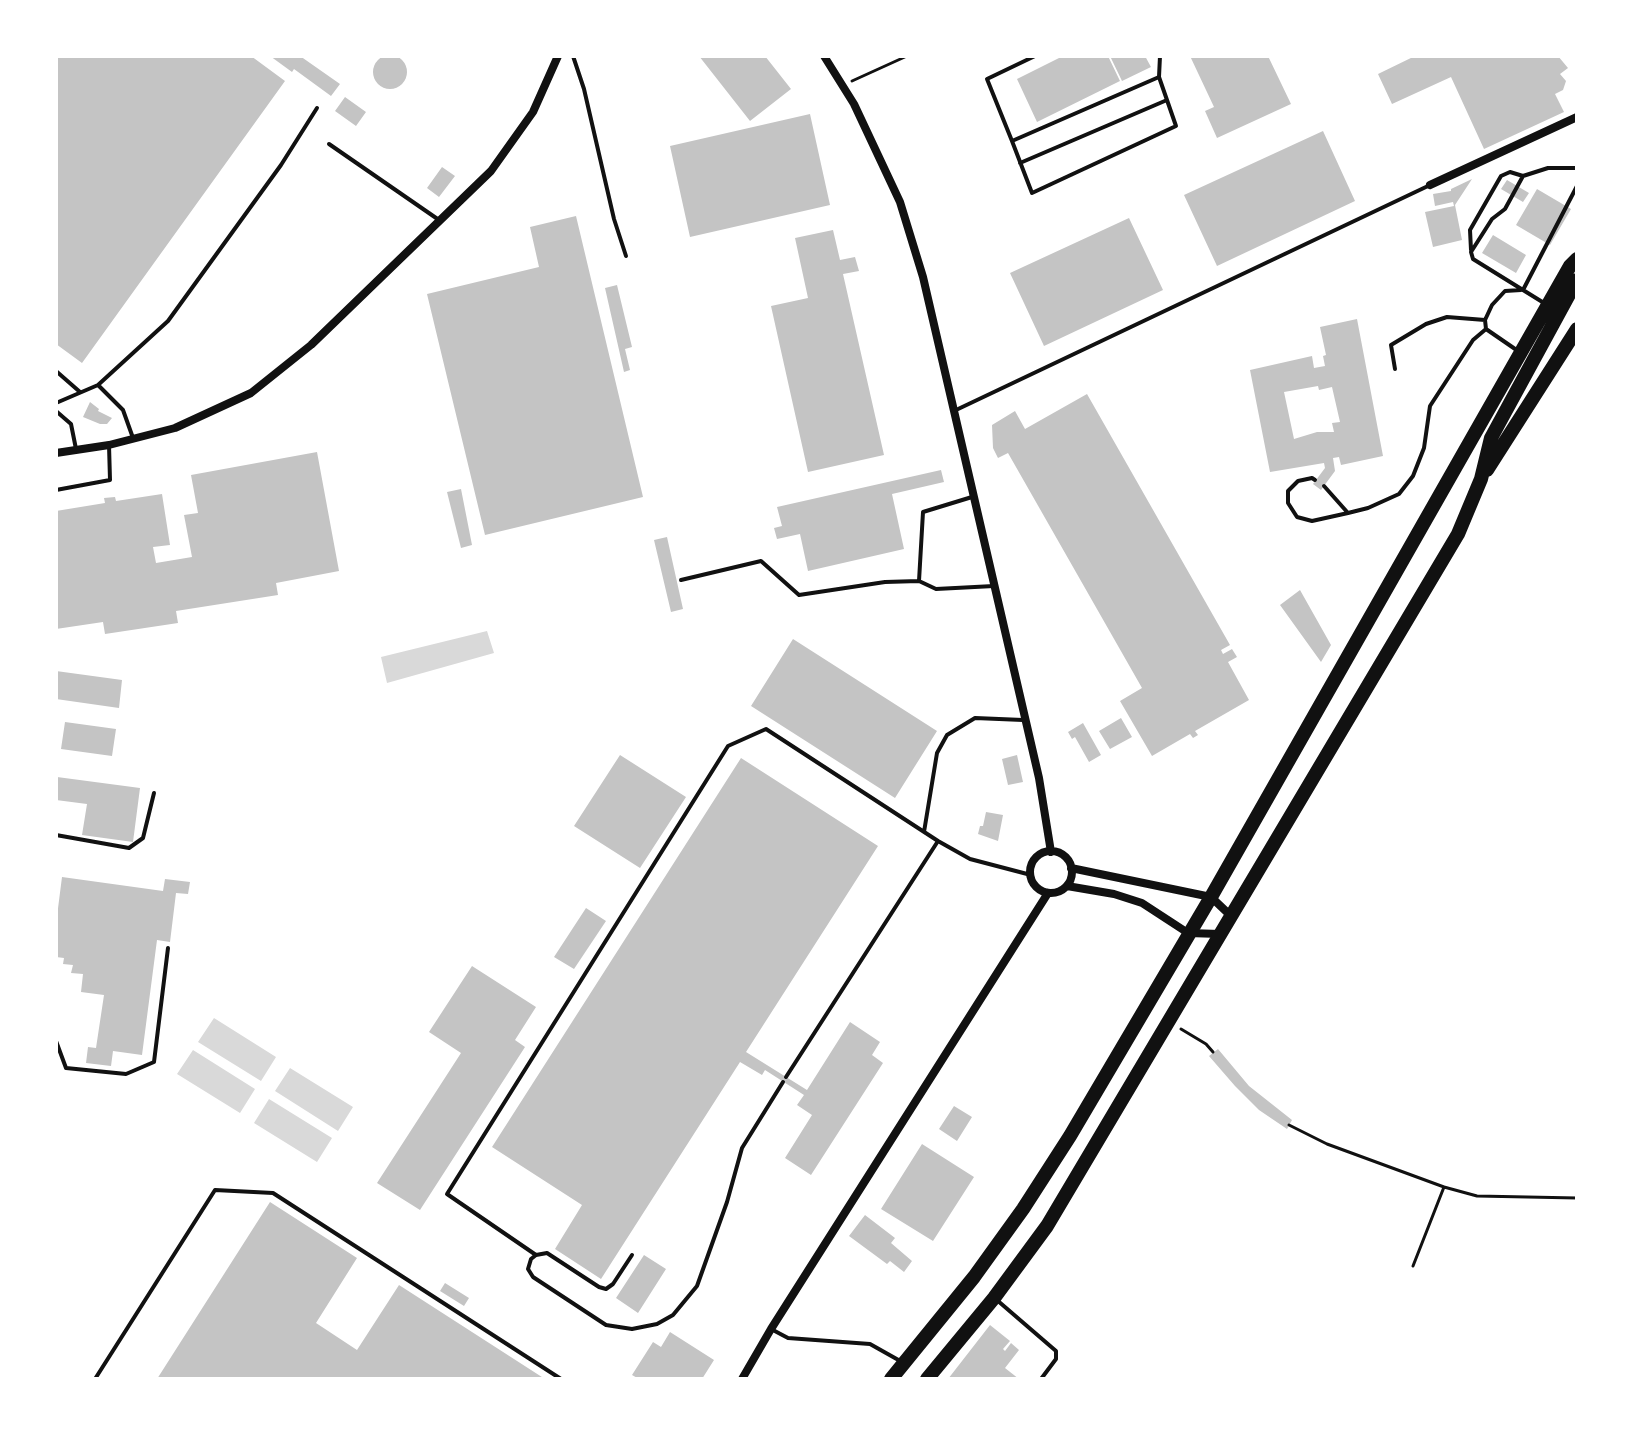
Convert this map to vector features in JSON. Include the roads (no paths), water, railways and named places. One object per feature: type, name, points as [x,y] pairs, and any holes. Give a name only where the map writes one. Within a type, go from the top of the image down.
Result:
[{"type":"main road","points":[[891,1379],[974,1277],[1070,1136],[1211,897],[1570,266],[1577,259]]},
{"type":"main road","points":[[927,1379],[994,1298],[1047,1226],[1458,534],[1481,479],[1491,438],[1577,280]]},
{"type":"main road","points":[[1481,479],[1577,329]]},
{"type":"street","points":[[56,453],[109,445],[175,428],[251,393],[311,345],[491,171],[533,112],[558,56]]},
{"type":"street","points":[[824,56],[843,86],[900,202],[923,277],[1043,797],[1051,852]]},
{"type":"street","points":[[1430,185],[1577,117]]},
{"type":"street","points":[[1051,852],[1064,856],[1071,868],[1070,881],[1061,891],[1048,893],[1037,887],[1031,875],[1031,868],[1038,856],[1051,852]]},
{"type":"street","points":[[1071,868],[1211,897],[1231,916]]},
{"type":"street","points":[[1067,886],[1114,894],[1142,903],[1188,933],[1221,934]]},
{"type":"street","points":[[742,1379],[1048,893]]},
{"type":"street","points":[[904,1364],[908,1379]]},
{"type":"lane","points":[[573,56],[626,256]]},
{"type":"lane","points":[[1035,56],[987,79],[1032,193],[1176,126],[1159,77],[1160,56]]},
{"type":"lane","points":[[1012,141],[1159,77]]},
{"type":"lane","points":[[1020,163],[1167,100]]},
{"type":"lane","points":[[56,403],[98,385],[168,321],[281,165],[317,108]]},
{"type":"lane","points":[[329,144],[441,221]]},
{"type":"lane","points":[[1548,305],[1473,259],[1470,230],[1501,176],[1510,172],[1523,176],[1548,168],[1577,168]]},
{"type":"lane","points":[[1471,252],[1492,219],[1505,209],[1523,176]]},
{"type":"lane","points":[[955,411],[1430,185]]},
{"type":"lane","points":[[1523,290],[1577,186]]},
{"type":"lane","points":[[1520,353],[1486,329],[1485,320],[1492,305],[1505,291],[1523,290]]},
{"type":"lane","points":[[1395,369],[1391,345],[1426,324],[1447,317],[1485,320]]},
{"type":"lane","points":[[1315,480],[1298,481],[1288,491],[1288,503],[1297,517],[1312,521],[1348,513],[1399,494],[1413,476],[1424,448],[1430,406],[1473,340],[1486,329]]},
{"type":"lane","points":[[56,371],[80,392]]},
{"type":"lane","points":[[98,385],[123,410],[133,438]]},
{"type":"lane","points":[[56,411],[71,424],[76,450]]},
{"type":"lane","points":[[56,490],[110,480],[109,445]]},
{"type":"lane","points":[[1324,486],[1348,513]]},
{"type":"lane","points":[[919,581],[923,512],[974,496]]},
{"type":"lane","points":[[681,580],[761,561],[799,595],[885,582],[919,581],[936,589],[994,586]]},
{"type":"lane","points":[[924,832],[937,753],[947,735],[975,718],[1025,720]]},
{"type":"lane","points":[[536,1255],[447,1194],[728,746],[766,729],[970,859],[1031,875]]},
{"type":"lane","points":[[56,835],[129,848],[143,838],[154,793]]},
{"type":"lane","points":[[632,1255],[613,1284],[606,1289],[547,1253],[531,1259],[528,1269],[533,1277],[606,1325],[632,1329],[657,1324],[673,1315],[697,1286],[727,1202],[742,1148],[938,841]]},
{"type":"lane","points":[[56,1041],[66,1068],[126,1074],[154,1062],[168,948]]},
{"type":"lane","points":[[95,1379],[215,1190],[273,1193],[561,1379]]},
{"type":"lane","points":[[994,1298],[1056,1351],[1056,1359],[1041,1379]]},
{"type":"lane","points":[[771,1329],[788,1338],[870,1344],[904,1364]]}]
